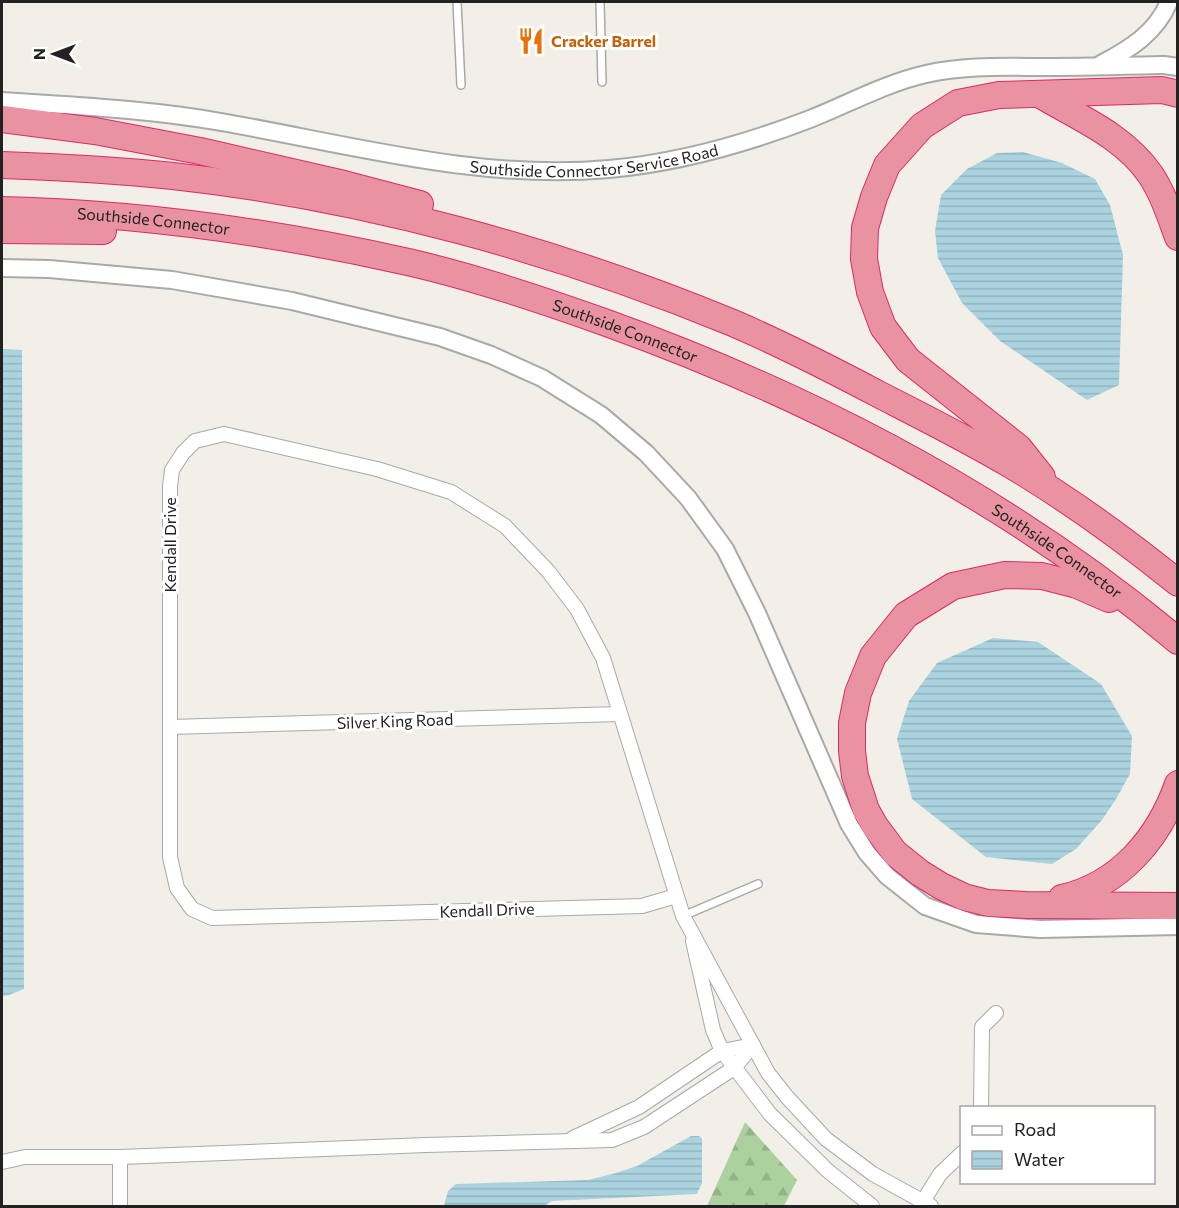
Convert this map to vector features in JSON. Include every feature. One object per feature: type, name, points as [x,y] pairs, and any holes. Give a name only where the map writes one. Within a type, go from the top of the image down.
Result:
[{"type":"highway","points":[[1051,489],[1019,447],[908,360],[883,327],[870,292],[864,259],[866,228],[874,197],[887,165],[922,126],[958,103],[999,95],[1038,93],[1162,90],[1178,94]]},
{"type":"highway","points":[[1038,93],[1107,133],[1132,153],[1150,174],[1167,207],[1178,237]]},
{"type":"highway","points":[[2,119],[107,133],[344,183],[416,202],[523,248]]},
{"type":"highway","points":[[2,165],[64,167],[175,176],[323,199],[426,222],[523,248],[626,282],[791,349],[929,420],[1051,489],[1132,546],[1178,582]]},
{"type":"highway","name":"Southside Connector","points":[[2,210],[60,211],[166,220],[265,234],[410,262],[537,298],[672,347],[744,376],[834,419],[930,470],[1068,556],[1178,641]]},
{"type":"highway","points":[[2,230],[96,230],[205,238],[473,280]]},
{"type":"highway","points":[[1134,606],[1110,600],[1077,585],[1041,576],[1005,575],[953,586],[906,615],[873,656],[858,693],[852,723],[855,776],[866,810],[895,853],[920,873],[963,897],[988,903],[1027,905],[1178,906]]},
{"type":"highway","points":[[1027,905],[1071,896],[1096,886],[1127,864],[1157,830],[1178,784]]},
{"type":"street","points":[[1096,66],[1138,42],[1161,18],[1169,2]]},
{"type":"street","name":"Southside Connector Service Road","points":[[2,101],[98,108],[216,121],[473,168],[559,172],[620,168],[703,154],[810,119],[895,83],[926,74],[987,67],[1164,65],[1178,68]]},
{"type":"street","points":[[2,268],[49,269],[172,280],[292,301],[440,337],[491,355],[542,378],[601,415],[646,453],[688,498],[725,549],[758,613],[849,824],[867,854],[887,876],[925,906],[976,924],[1040,929],[1178,926]]},
{"type":"street","name":"Kendall Drive","points":[[676,896],[642,906],[212,918],[192,909],[177,888],[170,857],[172,470],[183,453],[195,441],[224,434],[377,469],[451,492],[505,526],[548,571],[577,609],[603,658],[676,896],[686,920],[768,1072],[787,1097],[826,1139],[873,1174],[925,1205]]},
{"type":"street","name":"Silver King Road","points":[[170,727],[619,714]]},
{"type":"street","name":"Kendall Drive","points":[[686,920],[712,1030],[722,1051],[770,1114],[828,1171],[872,1206]]},
{"type":"street","points":[[981,1106],[982,1027],[996,1012]]},
{"type":"street","points":[[566,1141],[639,1107],[722,1051],[753,1044]]},
{"type":"street","points":[[2,1162],[25,1157],[120,1157],[612,1140],[644,1127],[734,1068],[753,1044]]},
{"type":"street","points":[[925,1205],[940,1174],[960,1156]]},
{"type":"street","points":[[120,1157],[120,1206]]},
{"type":"lane","points":[[457,2],[460,85]]},
{"type":"lane","points":[[600,2],[602,82]]},
{"type":"lane","points":[[686,920],[758,884]]},
{"type":"green space","points":[[745,1122],[797,1180],[784,1206],[707,1206]]},
{"type":"water","points":[[1023,152],[1062,163],[1095,179],[1110,205],[1123,255],[1119,385],[1087,400],[1000,341],[962,303],[938,258],[935,231],[941,195],[967,169],[997,153]]},
{"type":"water","points":[[2,349],[22,350],[24,989],[2,996]]},
{"type":"water","points":[[993,638],[1038,642],[1101,684],[1132,736],[1130,774],[1116,799],[1102,820],[1076,849],[1052,864],[986,857],[912,799],[897,739],[909,701],[937,663]]},
{"type":"water","points":[[691,1136],[699,1136],[702,1139],[702,1183],[697,1194],[552,1201],[544,1206],[444,1206],[448,1191],[456,1184],[588,1180],[637,1166]]},
{"type":"place","name":"Cracker Barrel","points":[[531,41]]}]
